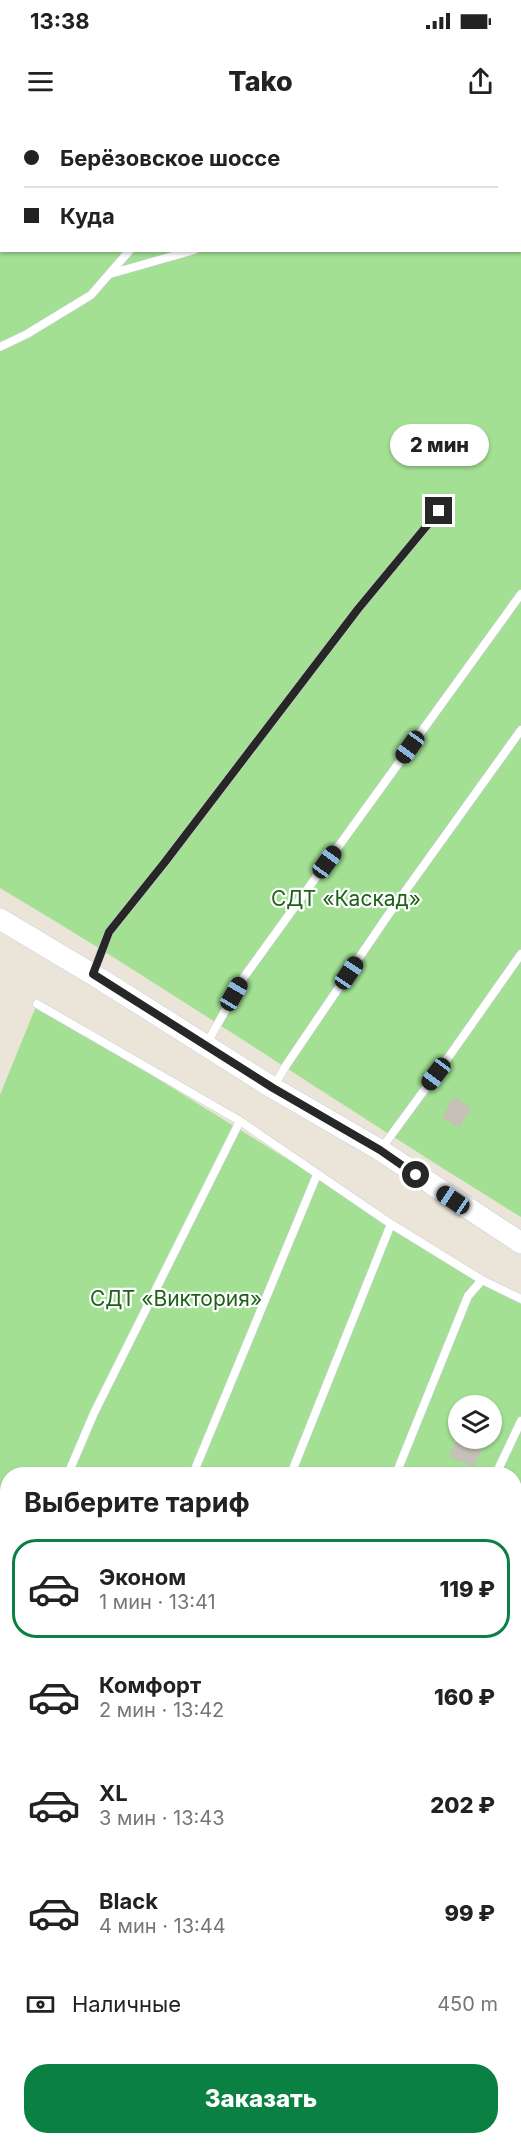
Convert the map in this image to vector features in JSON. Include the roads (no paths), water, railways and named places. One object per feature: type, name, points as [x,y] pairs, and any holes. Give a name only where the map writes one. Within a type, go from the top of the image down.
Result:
[{"type":"street","points":[[0,919],[93,974],[273,1088],[380,1150],[520,1240]]},
{"type":"lane","points":[[0,347],[27,334],[91,295],[128,252]]},
{"type":"lane","points":[[109,274],[187,252]]},
{"type":"lane","points":[[93,974],[109,932],[358,609],[439,511]]},
{"type":"lane","points":[[206,1044],[244,977],[521,594]]},
{"type":"lane","points":[[273,1088],[386,918],[521,730]]},
{"type":"lane","points":[[380,1150],[450,1056],[521,954]]},
{"type":"lane","points":[[37,1004],[240,1121],[391,1224],[483,1280],[521,1299]]},
{"type":"lane","points":[[71,1467],[94,1413],[240,1121]]},
{"type":"lane","points":[[196,1467],[316,1177]]},
{"type":"lane","points":[[294,1467],[391,1224]]},
{"type":"lane","points":[[399,1467],[468,1296],[483,1280]]},
{"type":"lane","points":[[499,1467],[521,1421]]},
{"type":"park label","name":"СДТ «Каскад»","points":[[346,898]]},
{"type":"park label","name":"СДТ «Виктория»","points":[[176,1298]]}]
